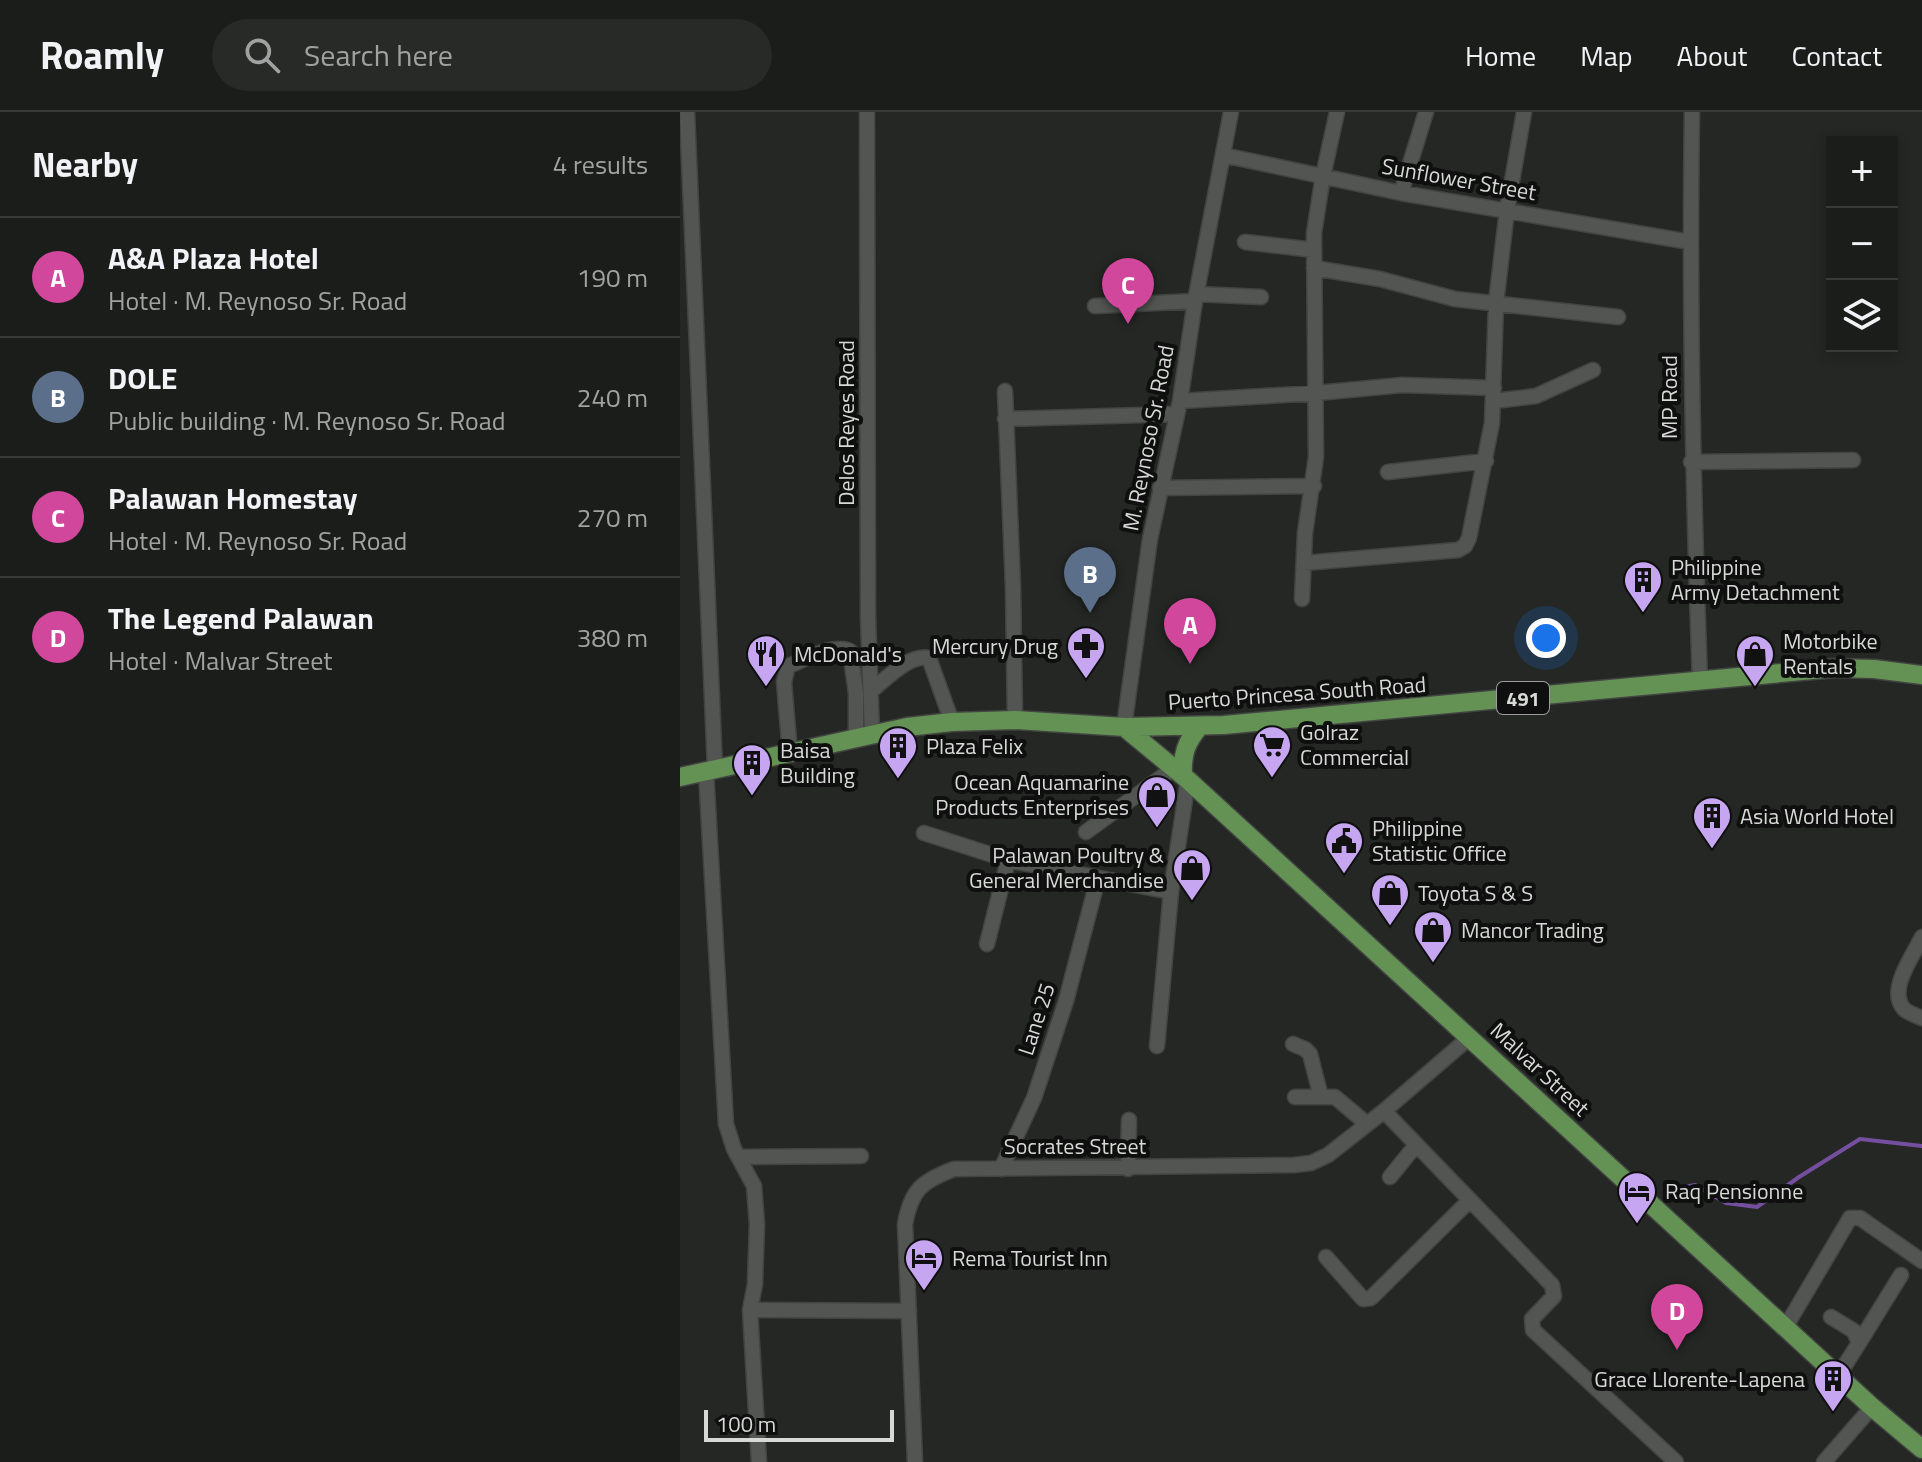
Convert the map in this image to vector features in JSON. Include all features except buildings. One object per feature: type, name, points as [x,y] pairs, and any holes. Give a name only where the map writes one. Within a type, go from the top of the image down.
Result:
[{"type":"main road","name":"Puerto Princesa South Road","points":[[680,777],[864,736],[952,722],[1015,720],[1124,727],[1200,726],[1316,718],[1835,668],[1922,675]]},
{"type":"main road","points":[[1182,775],[1182,755],[1200,726]]},
{"type":"main road","name":"Malvar Street","points":[[1124,727],[1182,775],[1785,1328],[1922,1449]]},
{"type":"street","points":[[687,112],[726,1124],[738,1157],[754,1186],[757,1224],[755,1284],[750,1310],[759,1462]]},
{"type":"street","name":"Delos Reyes Road","points":[[864,736],[871,691],[867,112]]},
{"type":"street","name":"M. Reynoso Sr. Road","points":[[1124,727],[1150,539],[1178,407],[1231,112]]},
{"type":"street","points":[[1302,599],[1308,514],[1314,486],[1317,393],[1314,250],[1323,176],[1337,112]]},
{"type":"street","points":[[1401,193],[1426,112]]},
{"type":"street","points":[[1304,563],[1462,549],[1469,538],[1486,461],[1494,395],[1496,303],[1507,210],[1524,112]]},
{"type":"street","name":"MP Road","points":[[1692,112],[1691,462],[1700,681]]},
{"type":"street","name":"Sunflower Street","points":[[1223,155],[1401,193],[1690,242]]},
{"type":"street","points":[[1245,242],[1314,250]]},
{"type":"street","points":[[1314,268],[1380,279],[1455,299],[1618,317]]},
{"type":"street","points":[[1095,306],[1196,298],[1261,297]]},
{"type":"street","points":[[1005,419],[1178,407],[1402,385],[1494,395],[1536,396],[1593,370]]},
{"type":"street","points":[[1005,391],[1015,720]]},
{"type":"street","points":[[1691,462],[1853,460]]},
{"type":"street","points":[[1388,472],[1486,461]]},
{"type":"street","points":[[1160,488],[1314,486]]},
{"type":"street","points":[[790,753],[784,682],[788,666],[833,650],[845,648],[850,651],[869,647]]},
{"type":"street","points":[[850,651],[864,736]]},
{"type":"street","points":[[871,691],[912,660],[929,658],[952,722]]},
{"type":"street","points":[[1086,832],[1182,775]]},
{"type":"street","points":[[1157,1046],[1182,775]]},
{"type":"street","points":[[924,833],[1008,860],[1171,892]]},
{"type":"street","points":[[987,944],[1008,860]]},
{"type":"street","name":"Lane 25","points":[[1001,1169],[1034,1098],[1066,1001],[1098,878]]},
{"type":"street","points":[[1922,937],[1898,986],[1898,996],[1905,1010],[1922,1018]]},
{"type":"street","name":"Socrates Street","points":[[915,1462],[905,1224],[909,1202],[922,1184],[954,1169],[1128,1169],[1311,1163],[1328,1155],[1384,1111],[1470,1037]]},
{"type":"street","points":[[1293,1044],[1310,1054],[1321,1097]]},
{"type":"street","points":[[1295,1097],[1335,1097],[1367,1124]]},
{"type":"street","points":[[1384,1111],[1552,1285],[1554,1296],[1532,1319],[1533,1330],[1666,1459]]},
{"type":"street","points":[[1128,1169],[1129,1120]]},
{"type":"street","points":[[1390,1177],[1416,1145]]},
{"type":"street","points":[[738,1157],[861,1156]]},
{"type":"street","points":[[1326,1257],[1363,1299],[1371,1298],[1469,1201]]},
{"type":"street","points":[[1785,1328],[1850,1218],[1860,1218],[1922,1261]]},
{"type":"street","points":[[1838,1376],[1901,1275]]},
{"type":"street","points":[[750,1310],[909,1311]]},
{"type":"street","points":[[1831,1317],[1854,1331],[1859,1343]]},
{"type":"street","points":[[1824,1462],[1872,1407]]},
{"type":"waterway","points":[[1667,1190],[1695,1185],[1726,1203],[1757,1207],[1860,1139],[1922,1146]]},
{"type":"place","name":"Palawan Homestay","points":[[1128,324]]},
{"type":"place","name":"DOLE","points":[[1090,613]]},
{"type":"place","name":"Philippine Army Detachment","points":[[1643,614]]},
{"type":"place","name":"A&A Plaza Hotel","points":[[1190,664]]},
{"type":"place","name":"Mercury Drug","points":[[1086,680]]},
{"type":"place","name":"McDonald's","points":[[766,688]]},
{"type":"place","name":"Motorbike Rentals","points":[[1755,688]]},
{"type":"place","name":"Golraz Commercial","points":[[1272,779]]},
{"type":"place","name":"Plaza Felix","points":[[898,780]]},
{"type":"place","name":"Baisa Building","points":[[752,797]]},
{"type":"place","name":"Ocean Aquamarine Products Enterprises","points":[[1157,829]]},
{"type":"place","name":"Asia World Hotel","points":[[1712,850]]},
{"type":"place","name":"Philippine Statistic Office","points":[[1344,875]]},
{"type":"place","name":"Palawan Poultry & General Merchandise","points":[[1192,902]]},
{"type":"place","name":"Toyota S & S","points":[[1390,927]]},
{"type":"place","name":"Mancor Trading","points":[[1433,964]]},
{"type":"place","name":"Raq Pensionne","points":[[1637,1225]]},
{"type":"place","name":"Rema Tourist Inn","points":[[924,1292]]},
{"type":"place","name":"The Legend Palawan","points":[[1677,1350]]},
{"type":"place","name":"Grace Llorente-Lapena","points":[[1833,1413]]}]
